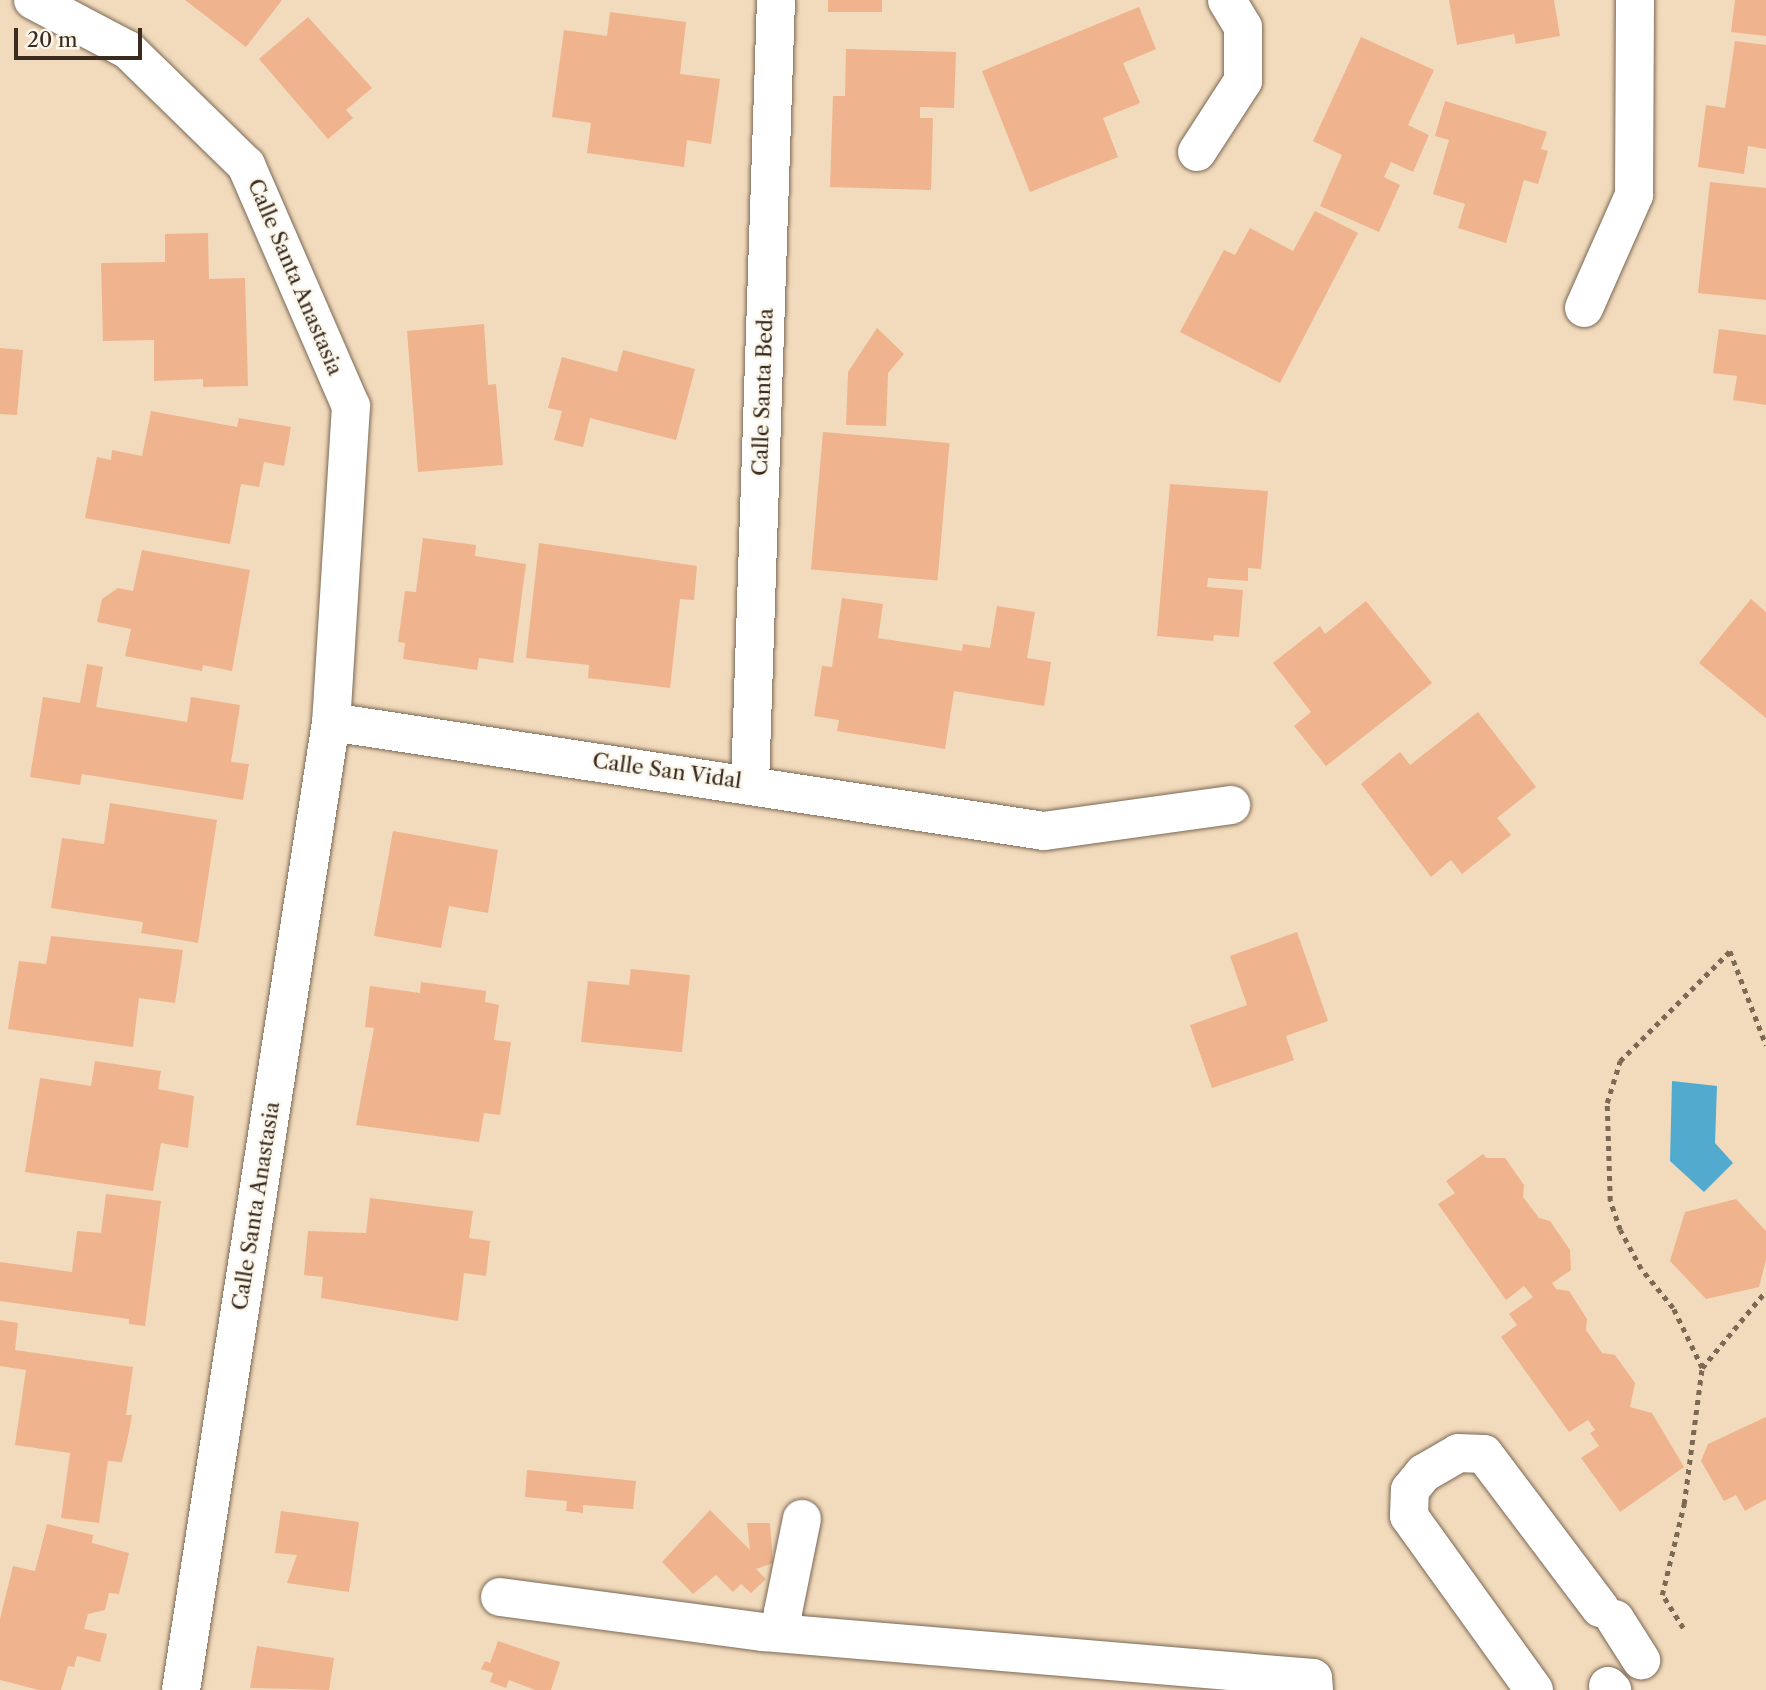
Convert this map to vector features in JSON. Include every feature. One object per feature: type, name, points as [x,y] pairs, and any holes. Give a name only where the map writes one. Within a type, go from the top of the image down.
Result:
[{"type":"street","name":"Calle Santa Anastasia","points":[[33,0],[128,50],[246,165],[351,406],[331,722],[181,1690]]},
{"type":"street","name":"Calle Santa Beda","points":[[750,783],[776,0]]},
{"type":"street","points":[[1197,152],[1243,81],[1243,27],[1227,0]]},
{"type":"street","points":[[1584,308],[1634,195],[1635,0]]},
{"type":"street","name":"Calle San Vidal","points":[[331,722],[750,783],[1044,831],[1231,805]]},
{"type":"street","points":[[1534,1690],[1409,1516],[1410,1490],[1424,1473],[1458,1453],[1485,1454],[1641,1660]]},
{"type":"street","points":[[783,1633],[783,1612],[802,1519]]},
{"type":"street","points":[[500,1597],[783,1633],[1313,1678],[1314,1690]]},
{"type":"path","points":[[1702,1368],[1673,1308],[1640,1269],[1620,1230],[1610,1201],[1606,1103],[1620,1061],[1730,951],[1766,1045]]},
{"type":"path","points":[[1683,1628],[1662,1595],[1684,1504],[1702,1368],[1766,1291]]},
{"type":"water","points":[[1672,1081],[1717,1086],[1715,1143],[1733,1163],[1704,1192],[1670,1161]]},
{"type":"building","points":[[185,0],[282,0],[246,47]]},
{"type":"building","points":[[828,0],[882,0],[882,12],[828,12]]},
{"type":"building","points":[[1449,0],[1554,0],[1560,36],[1516,44],[1514,34],[1457,45]]},
{"type":"building","points":[[1735,0],[1766,0],[1766,36],[1731,32]]},
{"type":"building","points":[[1139,7],[1156,49],[1123,63],[1140,103],[1103,118],[1118,157],[1030,192],[982,71]]},
{"type":"building","points":[[610,12],[686,22],[680,74],[720,79],[711,144],[687,140],[684,167],[587,153],[591,123],[552,117],[564,30],[607,36]]},
{"type":"building","points":[[308,17],[372,88],[346,110],[353,118],[328,139],[259,59]]},
{"type":"building","points":[[1361,37],[1434,70],[1408,125],[1429,135],[1413,172],[1391,162],[1384,177],[1400,185],[1379,232],[1320,206],[1342,155],[1313,141]]},
{"type":"building","points":[[1735,41],[1766,45],[1766,149],[1748,146],[1744,174],[1698,167],[1706,105],[1725,108]]},
{"type":"building","points":[[846,49],[956,52],[954,108],[920,107],[920,118],[933,118],[931,190],[830,187],[833,96],[845,96]]},
{"type":"building","points":[[1445,101],[1547,132],[1541,149],[1548,151],[1538,184],[1524,180],[1506,243],[1458,228],[1465,204],[1433,194],[1449,140],[1435,136]]},
{"type":"building","points":[[1710,182],[1766,188],[1766,300],[1698,293]]},
{"type":"building","points":[[1315,211],[1358,233],[1280,383],[1180,332],[1224,250],[1235,255],[1250,228],[1293,251]]},
{"type":"building","points":[[208,233],[209,279],[245,278],[248,386],[203,387],[203,379],[154,381],[154,340],[103,341],[101,263],[165,262],[165,234]]},
{"type":"building","points":[[484,324],[488,385],[496,384],[503,465],[418,472],[407,331]]},
{"type":"building","points":[[877,328],[904,354],[888,373],[886,426],[846,425],[848,372]]},
{"type":"building","points":[[1719,329],[1766,335],[1766,405],[1733,400],[1737,376],[1713,373]]},
{"type":"building","points":[[0,348],[23,350],[17,415],[0,414]]},
{"type":"building","points":[[623,350],[695,369],[676,440],[590,418],[583,447],[554,440],[562,411],[548,408],[562,357],[617,372]]},
{"type":"building","points":[[151,411],[237,427],[239,418],[291,427],[284,466],[264,462],[259,487],[241,484],[230,544],[85,518],[97,457],[111,460],[112,450],[142,456]]},
{"type":"building","points":[[823,432],[950,443],[937,581],[811,569]]},
{"type":"building","points":[[1170,484],[1268,491],[1261,569],[1248,568],[1248,581],[1208,578],[1207,587],[1243,590],[1239,637],[1214,635],[1213,641],[1157,636]]},
{"type":"building","points":[[423,538],[476,545],[475,556],[526,564],[513,663],[479,658],[477,670],[403,659],[405,643],[398,642],[405,591],[416,592]]},
{"type":"building","points":[[539,543],[697,566],[694,600],[680,599],[670,688],[588,678],[589,665],[526,658]]},
{"type":"building","points":[[142,550],[250,570],[232,671],[203,665],[202,671],[125,656],[131,629],[97,622],[102,599],[118,588],[133,591]]},
{"type":"building","points":[[842,598],[883,604],[878,638],[962,651],[963,644],[990,648],[997,606],[1035,612],[1027,658],[1051,662],[1044,706],[954,691],[945,749],[837,731],[839,720],[814,716],[822,666],[832,667]]},
{"type":"building","points":[[1751,599],[1766,612],[1766,718],[1699,663]]},
{"type":"building","points":[[1366,601],[1432,683],[1326,766],[1294,726],[1311,712],[1273,663],[1320,626],[1325,634]]},
{"type":"building","points":[[87,664],[103,667],[96,707],[187,722],[191,697],[240,705],[231,762],[249,764],[243,800],[82,774],[80,785],[30,777],[43,697],[80,703]]},
{"type":"building","points":[[1478,712],[1536,787],[1497,818],[1511,835],[1462,874],[1451,860],[1431,877],[1361,784],[1400,752],[1410,765]]},
{"type":"building","points":[[110,803],[217,820],[198,943],[141,933],[143,922],[51,908],[62,838],[104,844]]},
{"type":"building","points":[[393,831],[498,850],[488,913],[449,906],[441,948],[374,936]]},
{"type":"building","points":[[1297,932],[1328,1021],[1286,1036],[1294,1060],[1212,1088],[1190,1025],[1247,1005],[1230,956]]},
{"type":"building","points":[[51,936],[183,950],[175,1003],[139,998],[133,1047],[8,1029],[19,961],[46,964]]},
{"type":"building","points":[[631,969],[690,975],[682,1052],[581,1042],[588,981],[629,985]]},
{"type":"building","points":[[421,982],[486,991],[485,1002],[499,1005],[494,1040],[511,1042],[500,1115],[484,1113],[479,1142],[356,1125],[374,1028],[365,1027],[370,986],[420,993]]},
{"type":"building","points":[[95,1061],[161,1071],[158,1089],[194,1096],[188,1148],[161,1143],[153,1191],[25,1172],[40,1078],[91,1086]]},
{"type":"building","points":[[1483,1154],[1486,1158],[1505,1158],[1524,1185],[1523,1197],[1539,1218],[1550,1221],[1570,1250],[1571,1270],[1552,1283],[1556,1289],[1569,1291],[1587,1319],[1586,1330],[1602,1353],[1615,1355],[1635,1383],[1630,1407],[1652,1413],[1684,1467],[1620,1512],[1581,1458],[1599,1446],[1590,1433],[1595,1430],[1588,1420],[1569,1432],[1501,1337],[1517,1325],[1509,1314],[1533,1297],[1524,1286],[1506,1300],[1438,1204],[1455,1193],[1446,1181]]},
{"type":"building","points":[[106,1194],[161,1201],[145,1326],[129,1324],[129,1319],[0,1301],[0,1262],[72,1272],[77,1231],[101,1233]]},
{"type":"building","points":[[370,1198],[473,1211],[469,1238],[490,1241],[486,1276],[464,1273],[458,1321],[321,1298],[323,1277],[304,1275],[308,1231],[366,1233]]},
{"type":"building","points":[[1736,1199],[1766,1231],[1766,1260],[1759,1287],[1706,1299],[1670,1261],[1685,1212]]},
{"type":"building","points":[[0,1320],[18,1323],[15,1350],[133,1367],[126,1415],[132,1415],[129,1432],[122,1462],[108,1461],[99,1523],[61,1518],[70,1453],[15,1445],[26,1370],[0,1366]]},
{"type":"building","points":[[1766,1417],[1766,1499],[1745,1511],[1736,1495],[1724,1501],[1701,1461],[1708,1444]]},
{"type":"building","points":[[527,1470],[636,1481],[633,1509],[583,1505],[583,1513],[566,1511],[567,1501],[525,1497]]},
{"type":"building","points":[[710,1510],[750,1550],[747,1523],[770,1523],[773,1563],[756,1569],[766,1579],[751,1593],[741,1584],[733,1592],[716,1575],[693,1594],[662,1562]]},
{"type":"building","points":[[281,1511],[359,1522],[349,1592],[287,1583],[297,1555],[275,1553]]},
{"type":"building","points":[[47,1524],[93,1535],[92,1543],[129,1553],[119,1594],[109,1593],[105,1610],[88,1614],[84,1629],[107,1634],[100,1662],[77,1656],[74,1667],[68,1666],[61,1690],[39,1690],[0,1680],[0,1619],[13,1566],[35,1571]]},
{"type":"building","points":[[498,1641],[560,1662],[551,1690],[535,1690],[509,1680],[506,1688],[490,1682],[493,1673],[481,1669],[485,1661],[490,1663]]},
{"type":"building","points":[[257,1646],[334,1658],[329,1690],[250,1688]]}]
